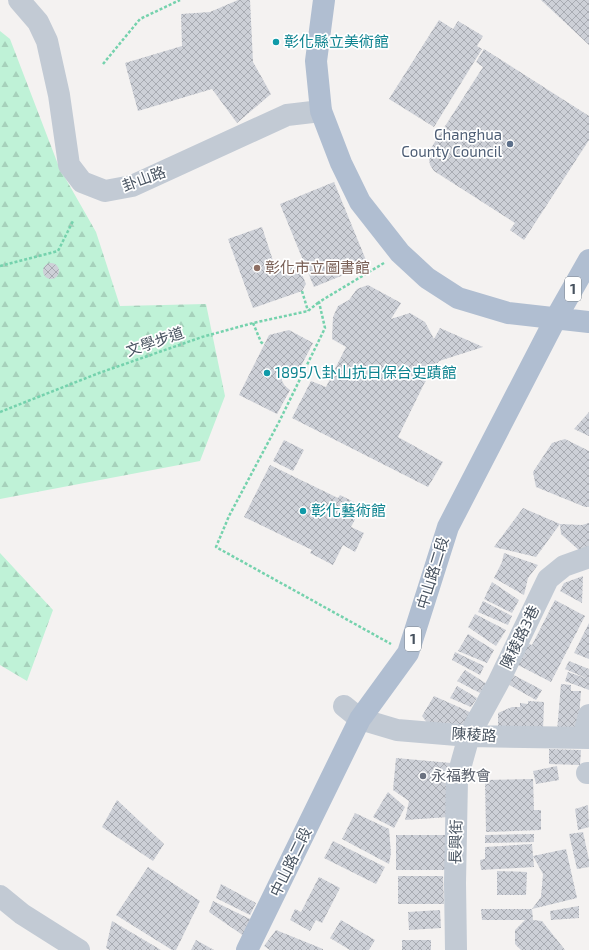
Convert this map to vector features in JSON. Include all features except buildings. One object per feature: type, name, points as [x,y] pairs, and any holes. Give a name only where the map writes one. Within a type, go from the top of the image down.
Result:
[{"type":"main road","points":[[324,0],[316,61],[321,111],[341,163],[360,202],[400,253],[427,278],[458,298],[508,313],[589,322]]},
{"type":"main road","name":"中山路二段","points":[[247,950],[352,713],[408,653],[448,527],[556,318],[589,260]]},
{"type":"street","name":"卦山路","points":[[19,0],[38,22],[47,41],[59,95],[69,165],[82,182],[99,189],[105,191],[132,186],[287,115],[321,111]]},
{"type":"street","name":"陳稜路3巷","points":[[470,736],[498,683],[548,579],[564,566],[589,557]]},
{"type":"street","name":"陳稜路","points":[[352,713],[398,730],[470,736],[586,738]]},
{"type":"street","points":[[586,738],[589,715]]},
{"type":"street","name":"長興街","points":[[456,950],[455,883],[457,779],[470,736]]},
{"type":"street","points":[[0,896],[22,914],[79,950]]},
{"type":"path","points":[[103,64],[140,20],[180,0]]},
{"type":"path","points":[[0,266],[58,251],[73,221]]},
{"type":"path","name":"文學步道","points":[[0,412],[138,359],[202,337],[253,323],[308,311],[319,302],[400,253]]},
{"type":"path","points":[[302,291],[308,311]]},
{"type":"path","points":[[319,302],[325,328],[280,420],[229,516],[216,547],[408,653]]},
{"type":"path","points":[[253,323],[261,342],[264,345]]},
{"type":"green space","points":[[0,31],[10,39],[59,167],[96,232],[120,306],[206,304],[225,396],[200,461],[0,499]]},
{"type":"green space","points":[[0,553],[53,610],[27,681],[0,665]]},
{"type":"place","name":"彰化縣立美術館","points":[[276,42]]},
{"type":"place","name":"Changhua County Council","points":[[510,144]]},
{"type":"place","name":"彰化市立圖書館","points":[[257,268]]},
{"type":"place","name":"1895八卦山抗日保台史蹟館","points":[[267,373]]},
{"type":"place","name":"彰化藝術館","points":[[303,511]]},
{"type":"place","name":"永福教會","points":[[423,776]]}]
